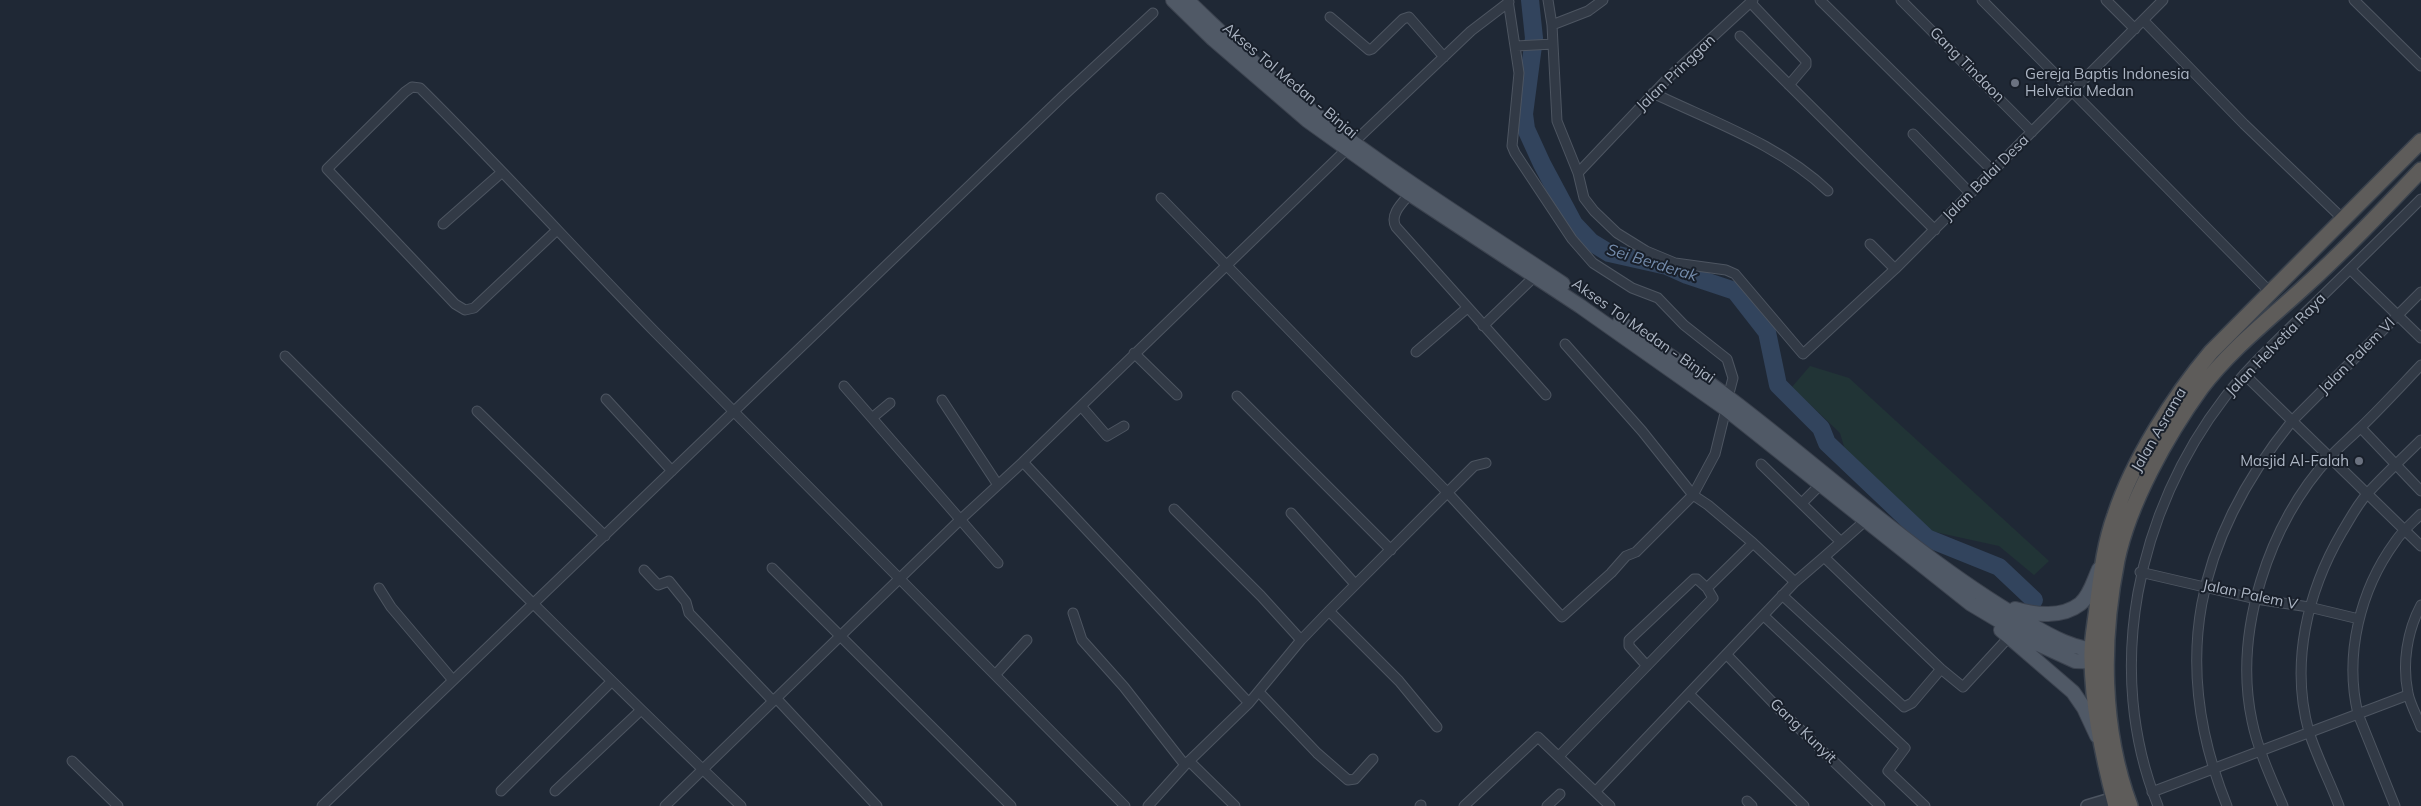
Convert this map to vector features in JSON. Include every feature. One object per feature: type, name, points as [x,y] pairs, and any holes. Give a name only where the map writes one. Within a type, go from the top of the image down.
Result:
[{"type":"highway","name":"Jalan Asrama","points":[[2115,802],[2100,741],[2102,562],[2114,514],[2124,491],[2175,400],[2190,377],[2211,352],[2421,142]]},
{"type":"highway","name":"Jalan Asrama","points":[[2130,806],[2117,760],[2100,656],[2118,559],[2146,478],[2194,400],[2232,354],[2356,238],[2421,170]]},
{"type":"main road","name":"Akses Tol Medan - Binjai","points":[[1173,0],[1273,86],[1410,194],[1474,231],[1534,277],[1727,403]]},
{"type":"main road","name":"Akses Tol Medan - Binjai","points":[[1187,0],[1273,86]]},
{"type":"main road","name":"Akses Tol Medan - Binjai","points":[[1350,146],[1727,403],[1825,481],[1997,605],[2047,634],[2100,656]]},
{"type":"main road","name":"Akses Tol Medan - Binjai","points":[[1825,481],[1866,520],[1978,609],[2075,661],[2100,656]]},
{"type":"main road","points":[[1997,605],[2033,614],[2056,613],[2071,609],[2081,603],[2088,594],[2102,562]]},
{"type":"main road","points":[[1978,609],[2073,692],[2084,708],[2100,741]]},
{"type":"street","points":[[1548,0],[1552,25],[1550,44],[1557,121],[1578,173]]},
{"type":"street","points":[[1552,25],[1588,11],[1603,0]]},
{"type":"street","points":[[1820,0],[1993,171]]},
{"type":"street","name":"Gang Tindaon","points":[[1901,0],[2032,132]]},
{"type":"street","points":[[1982,0],[2071,93],[2271,293]]},
{"type":"street","points":[[2106,0],[2135,29]]},
{"type":"street","name":"Jalan Balai Desa","points":[[1578,173],[1584,198],[1594,211],[1617,233],[1646,251],[1674,263],[1726,270],[1735,274],[1774,322],[1801,352],[1806,353],[1935,230],[2163,0]]},
{"type":"street","points":[[2354,0],[2421,66]]},
{"type":"street","points":[[665,806],[774,699],[1023,462],[1134,353],[1225,266],[1350,146],[1471,31],[1508,1],[1519,46],[1519,74],[1512,146],[1572,239],[1588,259],[1598,268],[1632,288],[1658,298],[1684,325],[1727,359],[1733,378],[1715,454],[1693,495],[1636,552],[1626,556],[1611,573],[1562,617],[1448,494],[1225,266],[1161,198]]},
{"type":"street","points":[[1751,1],[1806,61],[1806,65],[1789,85]]},
{"type":"street","name":"Jalan Pringgan","points":[[1578,173],[1654,93],[1751,1]]},
{"type":"street","points":[[322,806],[452,679],[605,536],[1063,96],[1153,13]]},
{"type":"street","points":[[1330,17],[1344,31],[1369,50],[1402,19],[1409,16],[1444,57]]},
{"type":"street","points":[[2144,20],[2244,124],[2343,219]]},
{"type":"street","points":[[1740,36],[1935,230]]},
{"type":"street","points":[[1519,46],[1550,44]]},
{"type":"street","points":[[557,230],[474,308],[465,310],[455,304],[422,271],[326,169],[405,92],[417,86],[1125,806]]},
{"type":"street","points":[[1654,93],[1775,150],[1815,178],[1828,191]]},
{"type":"street","points":[[1913,134],[1970,193]]},
{"type":"street","points":[[443,224],[501,173]]},
{"type":"street","points":[[1410,194],[1394,216],[1393,223],[1466,308],[1546,395]]},
{"type":"street","name":"Jalan Helvetia Raya","points":[[2158,806],[2152,792],[2133,717],[2132,661],[2136,596],[2140,572],[2175,479],[2195,440],[2244,374],[2421,199]]},
{"type":"street","points":[[1870,244],[1895,269]]},
{"type":"street","points":[[2350,269],[2421,338]]},
{"type":"street","points":[[1483,326],[1534,277]]},
{"type":"street","name":"Jalan Palem VI","points":[[2227,806],[2212,769],[2200,716],[2196,664],[2197,634],[2205,586],[2215,553],[2241,496],[2274,444],[2292,421],[2421,292]]},
{"type":"street","points":[[1416,352],[1466,308]]},
{"type":"street","points":[[1565,344],[1642,431],[1693,495],[1708,505],[1753,543],[1795,582]]},
{"type":"street","points":[[1134,353],[1177,395]]},
{"type":"street","points":[[285,356],[640,711],[741,806]]},
{"type":"street","points":[[2283,806],[2260,751],[2251,720],[2246,668],[2256,599],[2266,564],[2289,514],[2330,457],[2361,428],[2421,365]]},
{"type":"street","points":[[2244,374],[2421,546]]},
{"type":"street","points":[[844,386],[998,563]]},
{"type":"street","points":[[1237,396],[1391,550]]},
{"type":"street","points":[[606,399],[672,471]]},
{"type":"street","points":[[942,400],[998,485]]},
{"type":"street","points":[[872,418],[890,403]]},
{"type":"street","points":[[1081,406],[1107,436],[1124,426]]},
{"type":"street","points":[[476,411],[605,536]]},
{"type":"street","points":[[2361,428],[2421,491]]},
{"type":"street","points":[[2340,806],[2309,732],[2301,672],[2302,648],[2309,607],[2330,552],[2355,509],[2367,494],[2421,440]]},
{"type":"street","points":[[1023,462],[1249,703]]},
{"type":"street","points":[[1148,806],[1187,763],[1249,703],[1301,640],[1355,584],[1448,494],[1474,466],[1486,463]]},
{"type":"street","points":[[1760,464],[1840,541]]},
{"type":"street","points":[[1802,503],[1825,481]]},
{"type":"street","points":[[1174,509],[1261,596],[1301,640]]},
{"type":"street","points":[[1291,513],[1355,584]]},
{"type":"street","points":[[2394,806],[2358,714],[2353,668],[2359,619],[2368,593],[2382,562],[2405,530],[2421,514]]},
{"type":"street","points":[[1596,791],[1782,595],[1840,541],[1866,520]]},
{"type":"street","points":[[1707,588],[1753,543]]},
{"type":"street","points":[[1824,557],[1941,669],[1961,685],[1966,686],[2009,637]]},
{"type":"street","points":[[772,568],[842,635],[1011,806]]},
{"type":"street","points":[[644,570],[657,584],[669,581],[686,602],[689,614],[877,806]]},
{"type":"street","name":"Jalan Palem V","points":[[2140,572],[2256,599],[2309,607],[2359,619]]},
{"type":"street","points":[[1560,755],[1713,598],[1698,579],[1694,579],[1629,640],[1629,646],[1646,666]]},
{"type":"street","points":[[379,588],[391,608],[452,679]]},
{"type":"street","points":[[1782,595],[1904,707],[1912,703],[1941,669]]},
{"type":"street","points":[[2421,605],[2409,636],[2405,661],[2408,694],[2421,727]]},
{"type":"street","points":[[1329,611],[1399,681],[1437,727]]},
{"type":"street","points":[[1073,613],[1082,640],[1187,763],[1235,806]]},
{"type":"street","points":[[1764,616],[1905,748],[1888,771],[1925,806]]},
{"type":"street","points":[[996,674],[1027,640]]},
{"type":"street","name":"Gang Kunyit","points":[[1727,655],[1779,709],[1880,806]]},
{"type":"street","points":[[500,790],[611,682]]},
{"type":"street","points":[[1259,692],[1317,753],[1348,780],[1355,778],[1373,759]]},
{"type":"street","points":[[1688,694],[1804,806]]},
{"type":"street","points":[[2152,792],[2408,694]]},
{"type":"street","points":[[555,791],[640,711]]},
{"type":"street","points":[[1464,806],[1538,737],[1560,755],[1610,806]]},
{"type":"street","points":[[72,761],[118,806]]},
{"type":"street","points":[[1547,806],[1560,794]]},
{"type":"street","points":[[2087,806],[2115,802]]},
{"type":"shaded area","points":[[1810,366],[1849,378],[2049,561],[2034,575],[1999,546],[1926,530],[1846,453],[1840,433],[1792,387]]},
{"type":"waterway","name":"Sei Berderak","points":[[1530,0],[1534,38],[1524,114],[1526,129],[1542,164],[1574,224],[1591,242],[1609,253],[1667,266],[1687,275],[1735,291],[1767,332],[1778,385],[1821,428],[1827,443],[1927,538],[1999,567],[2034,600]]},
{"type":"place","name":"Gereja Baptis Indonesia Helvetia Medan","points":[[2015,83]]},
{"type":"place","name":"Masjid Al-Falah","points":[[2359,461]]}]
